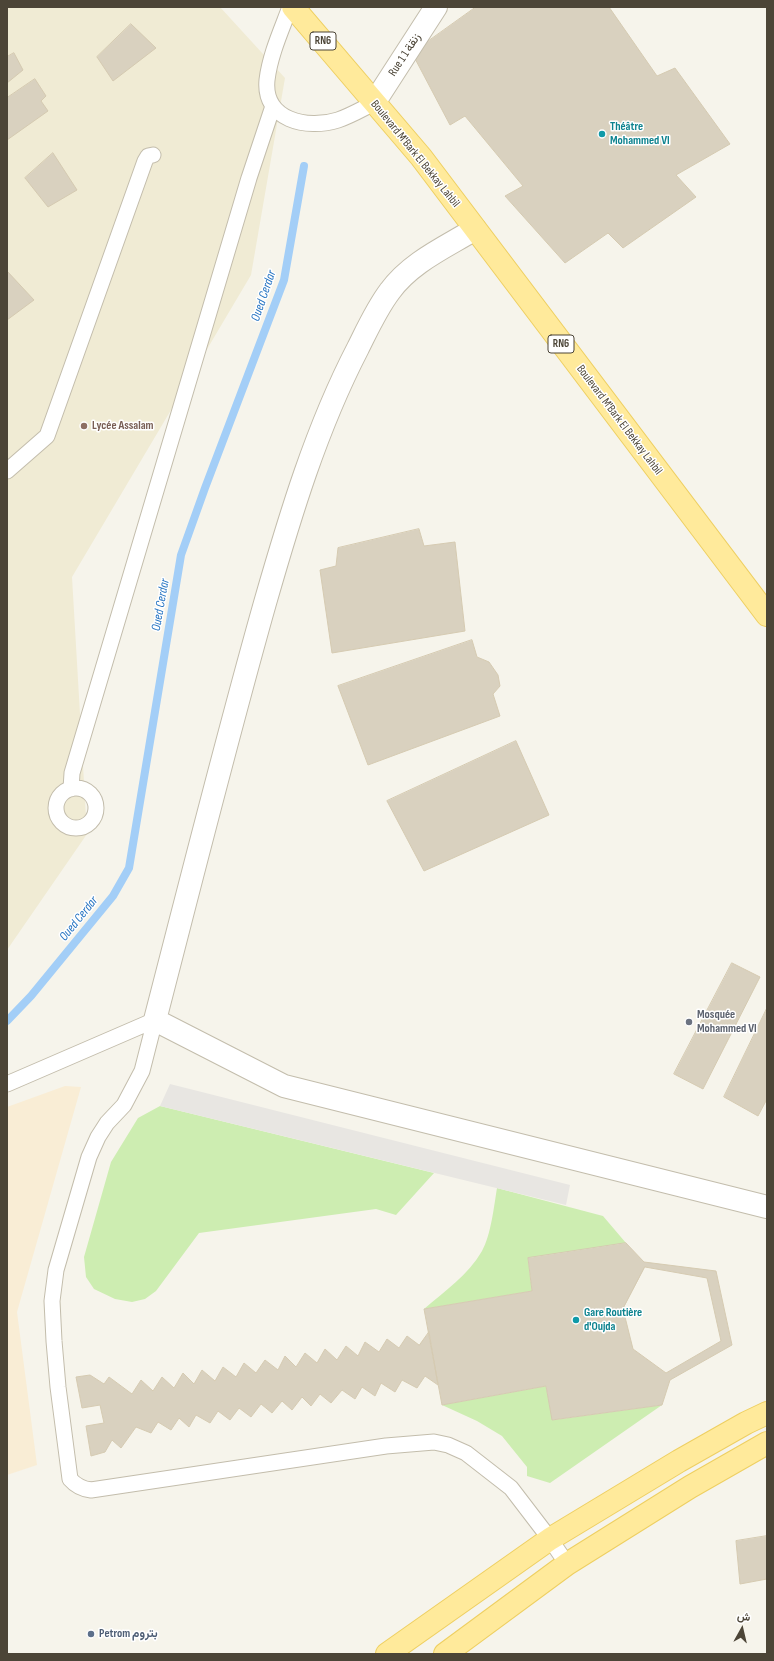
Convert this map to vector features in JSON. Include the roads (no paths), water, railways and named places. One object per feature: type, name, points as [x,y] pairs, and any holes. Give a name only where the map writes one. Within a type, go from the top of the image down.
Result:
[{"type":"main road","name":"Boulevard M'Bark El Bekkay Lahbil","points":[[293,7],[421,157],[767,615]]},
{"type":"main road","points":[[387,1654],[550,1539],[746,1423],[767,1413]]},
{"type":"main road","points":[[445,1654],[567,1564],[690,1487],[767,1444]]},
{"type":"street","name":"Rue 1 زنقة 1","points":[[374,103],[436,7]]},
{"type":"street","points":[[475,228],[407,271],[390,290],[376,313],[344,375],[321,427],[290,516],[249,659],[155,1020],[284,1086],[767,1207]]},
{"type":"lane","points":[[290,7],[271,59],[267,82],[269,99],[278,112],[296,122],[314,124],[338,120],[374,103]]},
{"type":"lane","points":[[71,788],[72,773],[246,186],[273,106]]},
{"type":"lane","points":[[7,471],[47,436],[145,161],[148,156],[153,155]]},
{"type":"lane","points":[[7,1084],[155,1020]]},
{"type":"lane","points":[[155,1020],[142,1071],[124,1105],[107,1123],[98,1136],[89,1157],[56,1270],[52,1301],[54,1341],[58,1388],[70,1479],[78,1486],[91,1490],[386,1446],[434,1442],[448,1445],[466,1453],[511,1488],[567,1564]]},
{"type":"waterway","name":"Oued Cerdar","points":[[7,1021],[31,996],[113,896],[129,868],[181,555],[284,280],[304,166]]},
{"type":"place","name":"Théâtre Mohammed VI","points":[[602,134]]},
{"type":"place","name":"Lycée Assalam","points":[[84,426]]},
{"type":"place","name":"Mosquée Mohammed VI","points":[[689,1022]]},
{"type":"place","name":"Gare Routière d'Oujda","points":[[576,1320]]},
{"type":"place","name":"Petrom بتروم","points":[[91,1634]]}]
